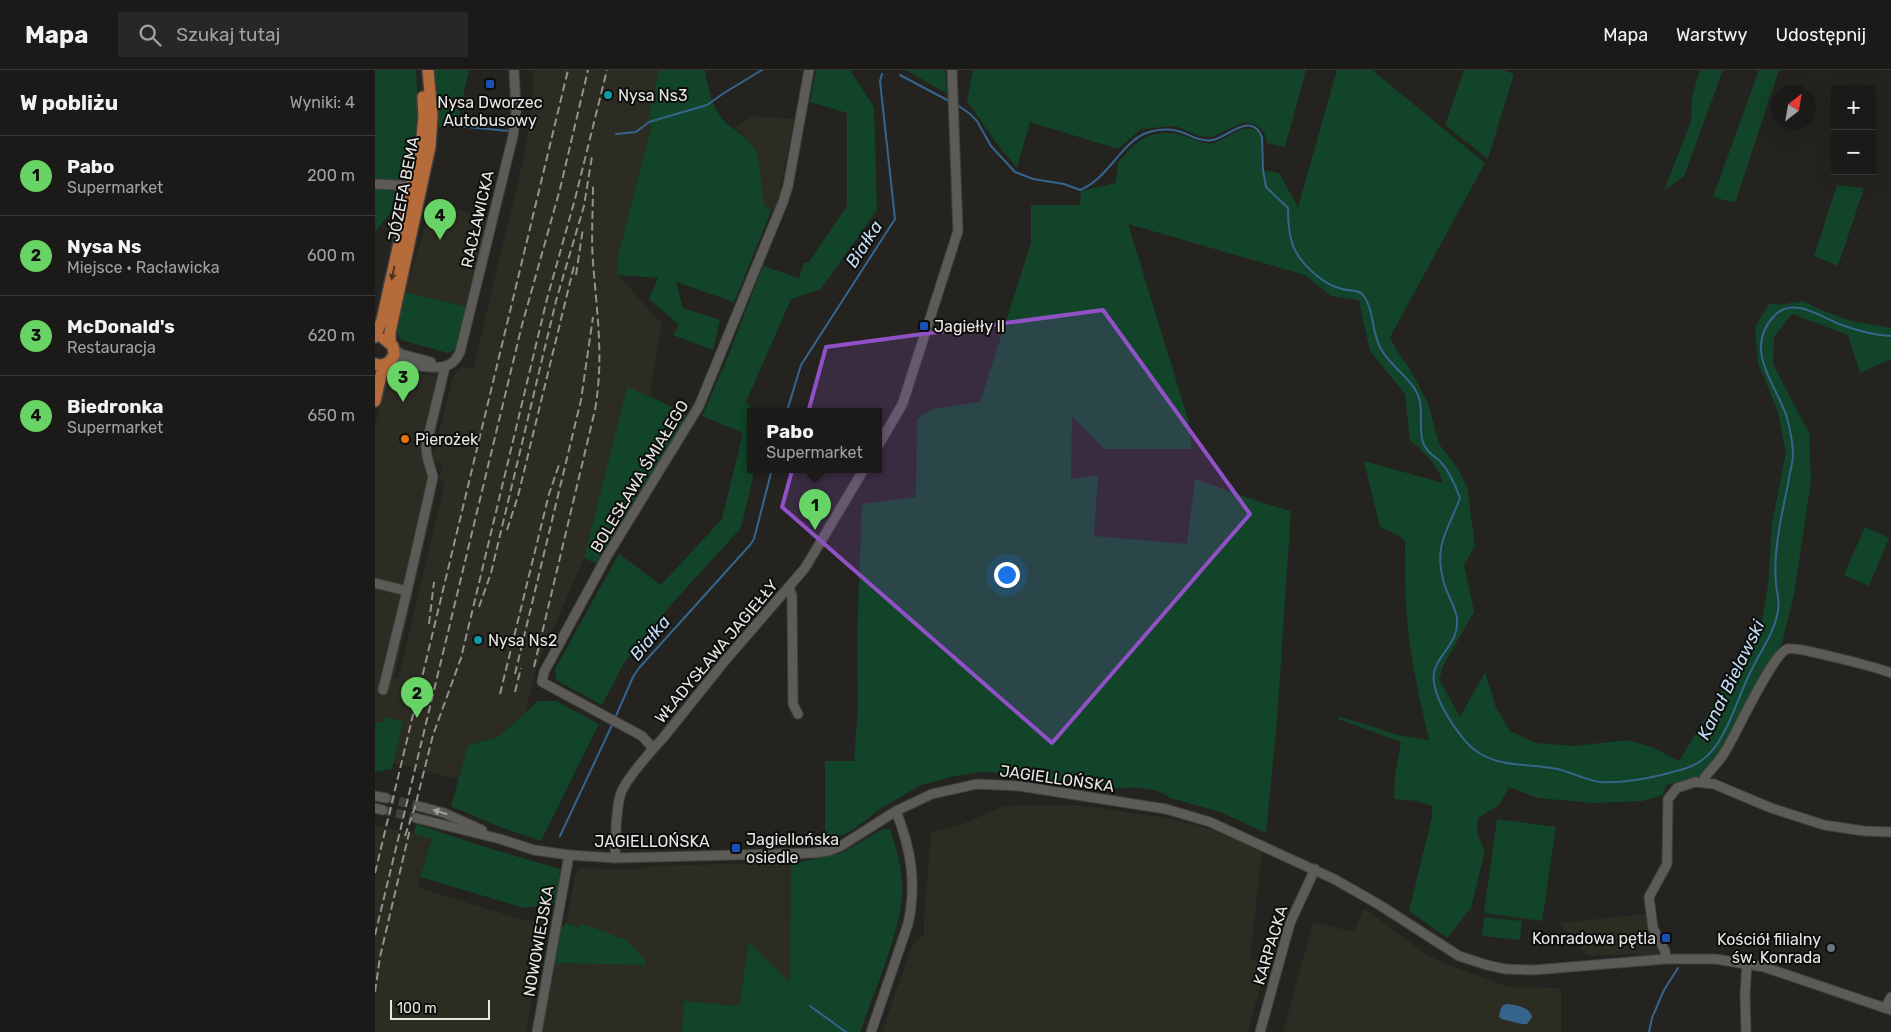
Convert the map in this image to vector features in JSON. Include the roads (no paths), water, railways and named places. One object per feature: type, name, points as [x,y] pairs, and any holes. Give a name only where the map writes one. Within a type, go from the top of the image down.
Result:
[{"type":"main road","name":"JÓZEFA BEMA","points":[[375,401],[383,363],[393,355],[390,332],[417,186],[423,128],[420,70]]},
{"type":"main road","name":"JÓZEFA BEMA","points":[[375,338],[382,320],[417,186],[428,159],[432,125],[427,70]]},
{"type":"main road","points":[[375,338],[385,339],[392,346]]},
{"type":"street","name":"RACŁAWICKA","points":[[383,690],[433,477],[426,446],[445,367],[455,360],[463,345],[513,136],[516,111],[514,70]]},
{"type":"street","name":"BOLESŁAWA ŚMIAŁEGO","points":[[653,748],[642,736],[542,682],[545,672],[607,556],[699,406],[783,202],[788,186],[809,70]]},
{"type":"street","points":[[882,439],[907,393],[957,237],[952,70]]},
{"type":"street","points":[[375,184],[417,186]]},
{"type":"street","points":[[392,346],[401,354],[445,367]]},
{"type":"street","points":[[383,363],[445,367]]},
{"type":"street","name":"WŁADYSŁAWA JAGIEŁŁY","points":[[615,858],[620,795],[626,784],[724,662],[805,568],[862,473]]},
{"type":"street","points":[[375,583],[407,591]]},
{"type":"street","points":[[789,587],[792,596],[793,704],[798,714]]},
{"type":"street","points":[[1704,782],[1705,777],[1725,752],[1774,662],[1785,650],[1790,648],[1811,652],[1891,673]]},
{"type":"street","points":[[1666,959],[1665,951],[1653,928],[1649,900],[1650,894],[1667,864],[1668,799],[1677,788],[1689,783],[1704,782],[1720,786],[1771,808],[1824,825],[1864,831],[1891,832]]},
{"type":"street","name":"JAGIELLOŃSKA","points":[[415,818],[500,839],[534,850],[569,855],[615,858],[814,853],[828,851],[848,842],[895,811],[932,794],[959,787],[988,784],[1019,786],[1182,813],[1221,826],[1315,870],[1372,900],[1459,956],[1487,965],[1505,969],[1534,970],[1666,959],[1706,958],[1747,964],[1780,972],[1888,1009]]},
{"type":"street","points":[[375,796],[386,798]]},
{"type":"street","name":"JAGIELLOŃSKA","points":[[418,806],[444,813],[500,839]]},
{"type":"street","points":[[871,1032],[905,932],[911,908],[913,889],[910,857],[906,839],[895,811]]},
{"type":"street","name":"NOWOWIEJSKA","points":[[537,1032],[569,855]]},
{"type":"street","name":"KARPACKA","points":[[1260,1032],[1290,922],[1315,870]]},
{"type":"street","points":[[1746,1032],[1745,994],[1747,964]]},
{"type":"street","points":[[1888,1009],[1891,997]]},
{"type":"water","points":[[1507,1004],[1522,1007],[1529,1011],[1532,1017],[1527,1024],[1499,1017],[1502,1007]]},
{"type":"waterway","name":"Kanał Bielawski","points":[[616,134],[636,132],[649,122],[707,105],[762,70]]},
{"type":"waterway","name":"Białka","points":[[788,408],[801,365],[895,219],[880,81],[882,74]]},
{"type":"waterway","name":"Kanał Bielawski","points":[[900,75],[949,101]]},
{"type":"waterway","name":"Kanał Bielawski","points":[[956,104],[977,121],[991,146],[1015,172],[1033,179],[1064,184],[1080,190],[1090,185],[1129,145],[1146,133],[1170,130],[1179,131],[1198,139],[1213,140],[1246,126],[1252,126],[1257,130],[1262,137],[1263,170],[1266,187],[1288,208],[1289,229],[1293,246],[1308,268],[1324,281],[1342,289],[1361,293],[1367,301],[1381,349],[1417,393],[1424,445],[1447,469],[1460,498],[1443,539],[1440,558],[1444,583],[1456,614],[1457,627],[1453,640],[1435,669],[1434,678],[1436,689],[1446,714],[1461,736],[1476,751],[1505,763],[1546,767],[1594,781],[1615,782],[1661,775],[1693,766],[1710,753],[1729,722],[1752,669],[1773,628],[1779,607],[1775,564],[1780,522],[1793,452],[1787,418],[1761,353],[1761,341],[1766,328],[1775,315],[1783,310],[1799,308],[1854,329],[1872,334],[1891,336]]},
{"type":"waterway","name":"Kanał Bielawski","points":[[457,126],[509,131]]},
{"type":"waterway","name":"Białka","points":[[615,718],[633,677],[639,668],[754,539],[771,473]]},
{"type":"waterway","name":"Białka","points":[[560,836],[613,723]]},
{"type":"waterway","points":[[1649,1032],[1652,1018],[1664,990],[1678,968]]},
{"type":"waterway","points":[[810,1006],[846,1032]]},
{"type":"tunnel","points":[[386,798],[418,806]]},
{"type":"tunnel","points":[[383,810],[416,818]]},
{"type":"railway","points":[[375,873],[568,70]]},
{"type":"railway","points":[[375,935],[522,325],[560,189],[588,70]]},
{"type":"railway","points":[[405,836],[415,807],[433,735],[461,658],[547,299],[575,199],[607,70]]},
{"type":"railway","points":[[479,607],[491,573],[556,301],[584,206],[592,156]]},
{"type":"railway","points":[[534,667],[598,391],[598,318],[592,252],[593,185]]},
{"type":"railway","points":[[576,275],[583,228]]},
{"type":"railway","points":[[507,530],[518,496],[574,266]]},
{"type":"railway","points":[[515,674],[581,400],[593,317]]},
{"type":"railway","points":[[500,694],[549,494],[560,462]]},
{"type":"railway","points":[[429,624],[434,582]]},
{"type":"railway","points":[[515,692],[521,668]]},
{"type":"railway","points":[[375,992],[380,957],[410,829]]},
{"type":"place","name":"Nysa Dworzec Autobusowy","points":[[490,84]]},
{"type":"place","name":"Nysa Ns3","points":[[608,95]]},
{"type":"place","name":"Biedronka","points":[[440,240]]},
{"type":"place","name":"Jagiełły II","points":[[924,326]]},
{"type":"place","name":"McDonald's","points":[[403,402]]},
{"type":"place","name":"Pierożek","points":[[405,439]]},
{"type":"place","name":"Pabo","points":[[815,530]]},
{"type":"place","name":"Nysa Ns2","points":[[478,640]]},
{"type":"place","name":"Nysa Ns","points":[[417,718]]},
{"type":"place","name":"Jagiellońska osiedle","points":[[736,848]]},
{"type":"place","name":"Konradowa pętla","points":[[1666,938]]},
{"type":"place","name":"Kościół filialny św. Konrada","points":[[1831,948]]}]
